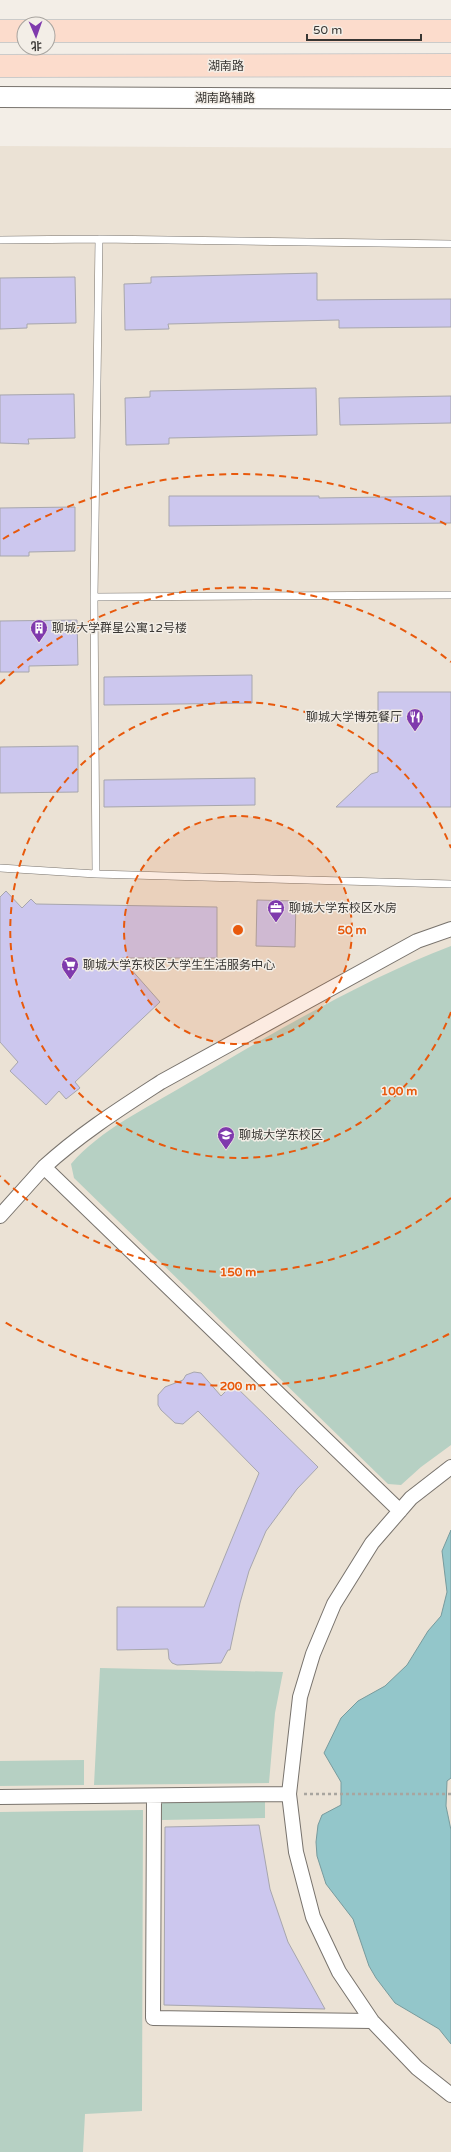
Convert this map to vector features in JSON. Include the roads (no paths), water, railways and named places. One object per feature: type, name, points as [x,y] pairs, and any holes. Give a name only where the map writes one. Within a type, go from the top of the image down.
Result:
[{"type":"main road","points":[[0,31],[16,31]]},
{"type":"main road","points":[[56,31],[451,31]]},
{"type":"main road","name":"湖南路","points":[[0,66],[451,65]]},
{"type":"street","name":"湖南路辅路","points":[[0,98],[451,99]]},
{"type":"street","points":[[0,1216],[44,1167],[64,1149],[161,1082],[417,941],[451,929]]},
{"type":"street","points":[[44,1167],[400,1511]]},
{"type":"street","points":[[451,1466],[411,1498],[372,1543],[334,1604],[313,1654],[300,1697],[289,1794],[296,1852],[313,1917],[339,1972],[372,2021],[417,2068],[451,2095]]},
{"type":"street","points":[[0,1797],[154,1797],[289,1794]]},
{"type":"street","points":[[154,1797],[153,2018],[372,2021]]},
{"type":"lane","points":[[0,240],[99,239],[451,244]]},
{"type":"lane","points":[[96,874],[94,597],[99,239]]},
{"type":"lane","points":[[94,597],[451,595]]},
{"type":"lane","points":[[0,868],[96,874],[451,884]]},
{"type":"water","points":[[451,1530],[451,1778],[447,1781],[446,1806],[451,1830],[451,2044],[439,2029],[395,2003],[376,1978],[369,1966],[353,1919],[326,1884],[317,1856],[316,1842],[318,1825],[322,1815],[341,1805],[341,1782],[324,1753],[341,1718],[358,1701],[385,1686],[407,1665],[428,1631],[441,1616],[447,1592],[442,1551]]},
{"type":"place","name":"聊城大学群星公寓12号楼","points":[[39,643]]},
{"type":"place","name":"聊城大学博苑餐厅","points":[[415,732]]},
{"type":"place","name":"聊城大学东校区水房","points":[[276,923]]},
{"type":"place","name":"聊城大学东校区大学生生活服务中心","points":[[70,980]]},
{"type":"place","name":"聊城大学东校区","points":[[226,1150]]}]
